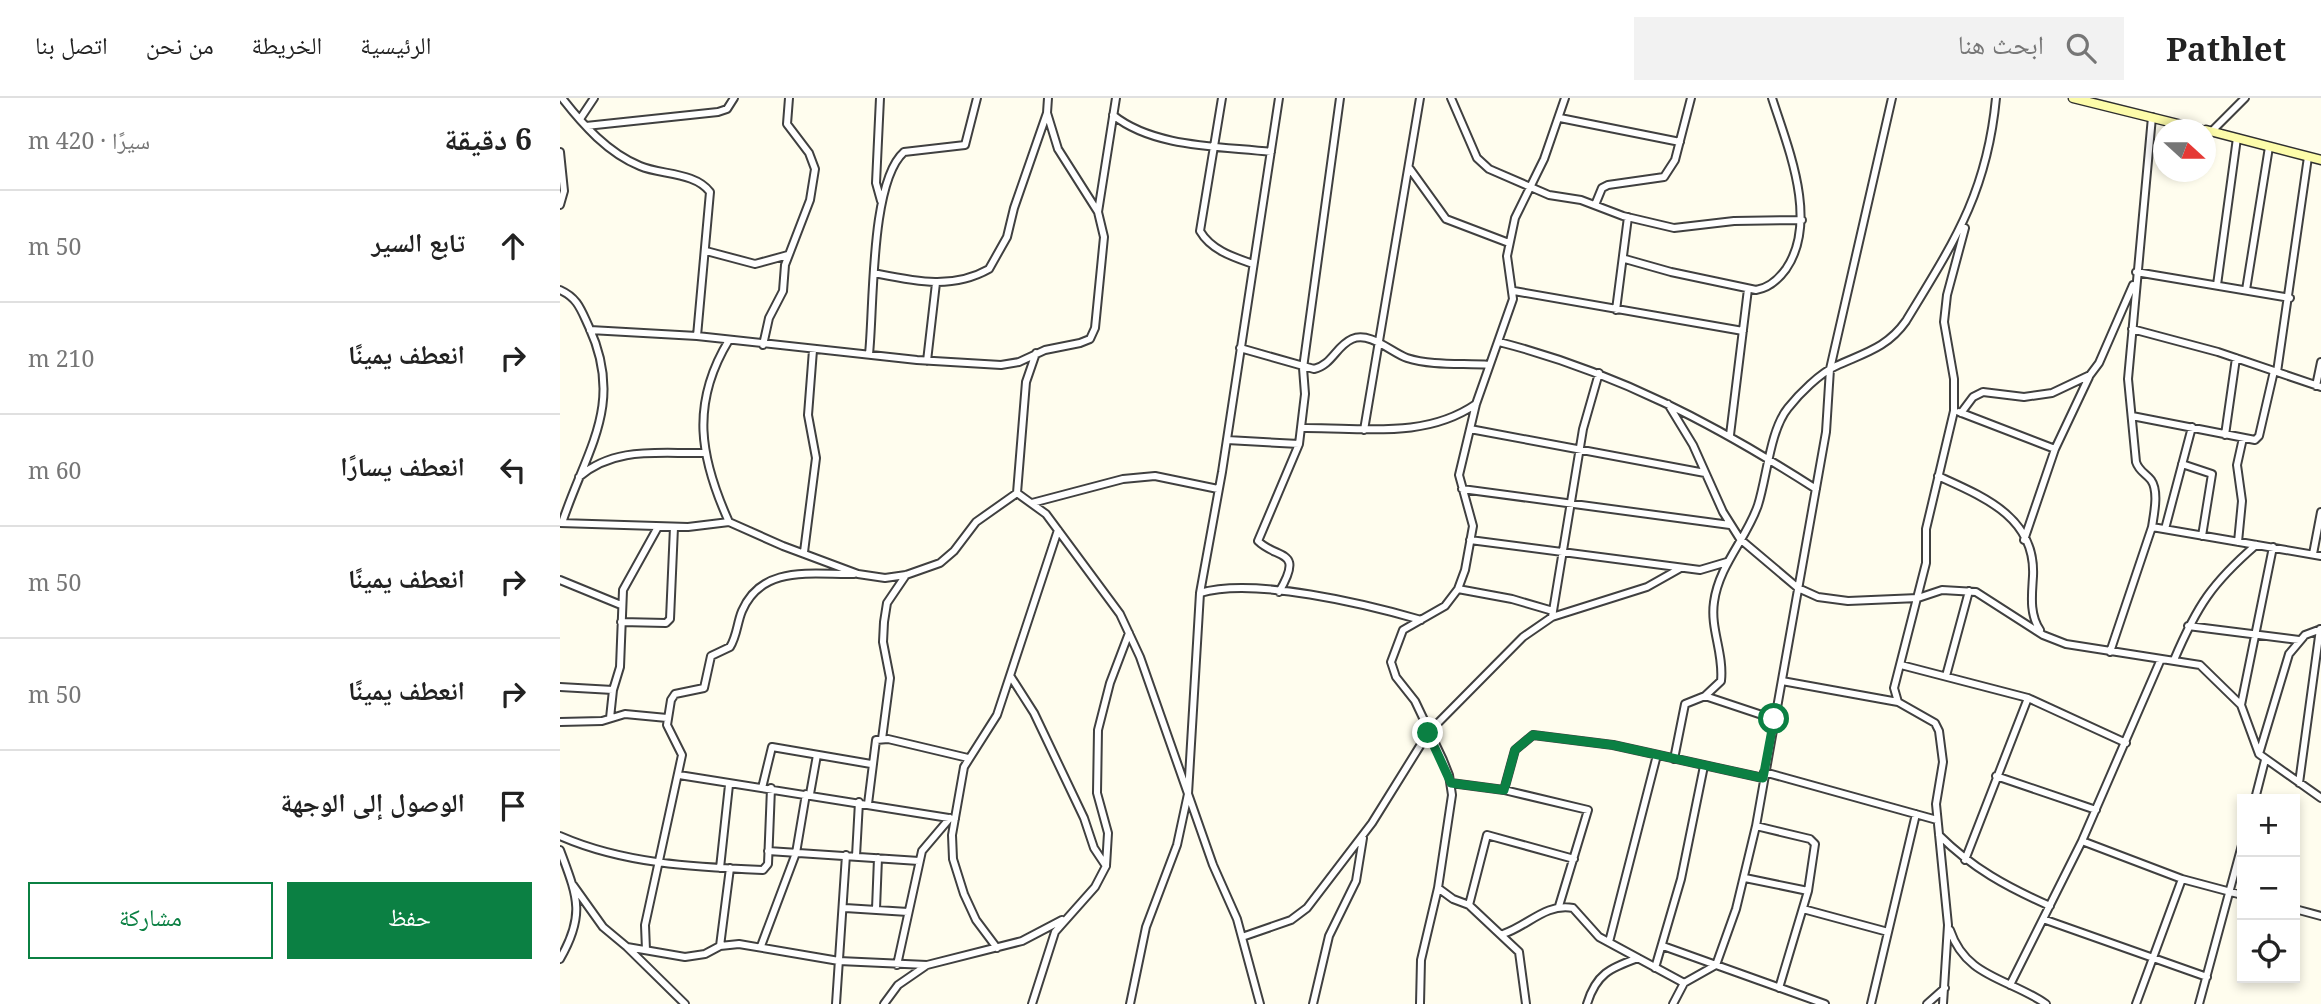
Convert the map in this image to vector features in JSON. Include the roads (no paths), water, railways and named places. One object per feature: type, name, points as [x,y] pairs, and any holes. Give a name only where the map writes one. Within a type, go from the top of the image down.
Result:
[{"type":"street","points":[[562,98],[586,126],[622,158],[642,167],[691,180],[708,189],[712,199],[697,336]]},
{"type":"street","points":[[580,119],[594,98]]},
{"type":"street","points":[[586,126],[718,112],[727,109],[734,98]]},
{"type":"street","points":[[763,345],[769,318],[783,291],[788,256],[810,200],[815,169],[809,153],[787,124],[789,98]]},
{"type":"street","points":[[880,98],[876,183],[881,201]]},
{"type":"street","points":[[869,354],[881,201],[892,168],[904,152],[965,145],[977,98]]},
{"type":"street","points":[[874,273],[936,283],[979,274],[996,260],[1007,237],[1014,208],[1047,113],[1048,98]]},
{"type":"street","points":[[590,330],[697,336],[813,350],[1001,366],[1036,353],[1080,344],[1090,338],[1095,328],[1104,247],[1098,212],[1116,98]]},
{"type":"street","points":[[1222,98],[1200,231],[1208,243],[1224,253],[1253,264]]},
{"type":"street","points":[[1130,1004],[1146,927],[1177,845],[1188,794],[1200,593],[1227,440],[1279,98]]},
{"type":"street","points":[[1279,592],[1288,574],[1288,561],[1280,551],[1258,541],[1298,444],[1301,428],[1305,394],[1303,368],[1340,98]]},
{"type":"street","points":[[1364,430],[1420,98]]},
{"type":"street","points":[[1451,98],[1477,158],[1489,169],[1549,195],[1674,228],[1734,221],[1802,220]]},
{"type":"street","points":[[1420,1004],[1421,960],[1438,888],[1452,795],[1451,783],[1415,701],[1396,677],[1391,662],[1403,630],[1445,606],[1458,589],[1470,540],[1471,515],[1459,475],[1476,404],[1514,292],[1507,266],[1509,243],[1515,218],[1532,186],[1560,118],[1565,98]]},
{"type":"street","points":[[1595,205],[1602,188],[1608,184],[1664,177],[1675,160],[1691,98]]},
{"type":"street","points":[[1625,259],[1748,289],[1766,288],[1782,275],[1794,253],[1802,220],[1793,169],[1772,98]]},
{"type":"street","points":[[1673,1004],[1684,983],[1716,965],[1745,878],[1826,432],[1830,369],[1892,98]]},
{"type":"street","points":[[1898,702],[1894,688],[1926,563],[1926,529],[1957,412],[1944,322],[1953,264],[1992,139],[1996,98]]},
{"type":"street","points":[[2073,98],[2160,119]]},
{"type":"street","points":[[2216,122],[2245,98]]},
{"type":"street","points":[[1047,113],[1058,149],[1098,212]]},
{"type":"street","points":[[1113,114],[1137,131],[1271,152]]},
{"type":"street","points":[[2110,652],[2152,527],[2153,485],[2138,468],[2128,379],[2135,276],[2152,117]]},
{"type":"street","points":[[1560,118],[1680,142]]},
{"type":"street","points":[[2216,133],[2321,160]]},
{"type":"street","points":[[2217,285],[2237,138]]},
{"type":"street","points":[[2246,290],[2269,147]]},
{"type":"street","points":[[560,152],[564,191],[560,205]]},
{"type":"street","points":[[2132,416],[2255,440],[2259,436],[2290,298],[2308,157]]},
{"type":"street","points":[[1410,169],[1446,219],[1509,243]]},
{"type":"street","points":[[1674,759],[1685,704],[1704,696],[1721,681],[1722,660],[1713,613],[1715,594],[1727,562],[1757,508],[1775,436],[1787,409],[1830,369],[1881,347],[1895,337],[1968,216]]},
{"type":"street","points":[[1616,310],[1625,259],[1628,217]]},
{"type":"street","points":[[706,251],[755,264],[788,256]]},
{"type":"street","points":[[2135,276],[2217,285],[2290,298]]},
{"type":"street","points":[[2024,540],[2055,449],[2090,375],[2103,355],[2135,276]]},
{"type":"street","points":[[927,361],[936,283]]},
{"type":"street","points":[[1730,435],[1748,289]]},
{"type":"street","points":[[560,290],[575,298],[599,349],[605,378],[604,410],[592,448],[576,480],[561,523],[674,527],[729,522],[858,574]]},
{"type":"street","points":[[1514,292],[1744,331]]},
{"type":"street","points":[[2132,329],[2236,358],[2319,386],[2321,362]]},
{"type":"street","points":[[1240,348],[1314,369],[1326,365],[1352,339],[1377,342],[1410,359],[1489,365]]},
{"type":"street","points":[[729,340],[715,366],[705,396],[704,453],[729,522]]},
{"type":"street","points":[[1499,342],[1599,373],[1668,404],[1730,435],[1816,489]]},
{"type":"street","points":[[804,552],[816,458],[808,415],[813,350]]},
{"type":"street","points":[[1017,493],[1026,382],[1036,353]]},
{"type":"street","points":[[2225,435],[2236,358]]},
{"type":"street","points":[[1553,614],[1579,450],[1599,373]]},
{"type":"street","points":[[1957,412],[1973,397],[1983,392],[2024,397],[2052,393],[2090,375]]},
{"type":"street","points":[[1301,428],[1338,426],[1364,430],[1447,421],[1476,404]]},
{"type":"street","points":[[1668,404],[1693,444],[1730,525],[1740,539],[1798,589],[1818,597],[1848,601],[1918,598],[1942,590],[1969,591],[1989,598],[2043,635],[2066,644],[2200,665],[2241,705],[2259,754],[2321,798]]},
{"type":"street","points":[[1957,412],[2055,449]]},
{"type":"street","points":[[2165,529],[2192,427]]},
{"type":"street","points":[[1470,429],[1705,473]]},
{"type":"street","points":[[2238,542],[2242,501],[2237,465],[2243,438]]},
{"type":"street","points":[[1227,440],[1298,444]]},
{"type":"street","points":[[576,480],[596,464],[625,454],[704,453]]},
{"type":"street","points":[[2182,464],[2211,474],[2203,536]]},
{"type":"street","points":[[1032,503],[1123,479],[1155,476],[1218,489]]},
{"type":"street","points":[[1938,476],[1991,500],[2011,515],[2024,540],[2033,569],[2035,623],[2043,635]]},
{"type":"street","points":[[1462,489],[1730,525]]},
{"type":"street","points":[[1017,493],[1032,503],[1058,530],[1120,614],[1169,733],[1188,794],[1242,937],[1261,1004]]},
{"type":"street","points":[[646,950],[645,926],[682,755],[668,730],[667,718],[675,694],[704,688],[711,656],[730,647],[743,609],[765,583],[778,576],[802,573],[858,574],[885,578],[906,575],[940,563],[954,551],[976,522],[1017,493]]},
{"type":"street","points":[[2313,554],[2321,512]]},
{"type":"street","points":[[610,718],[612,690],[620,667],[623,590],[658,527]]},
{"type":"street","points":[[621,622],[666,623],[670,619],[674,527]]},
{"type":"street","points":[[2152,527],[2321,555]]},
{"type":"street","points":[[997,948],[976,920],[953,859],[953,819],[968,758],[997,715],[1058,530]]},
{"type":"street","points":[[1470,540],[1679,569],[1700,570],[1727,562]]},
{"type":"street","points":[[2174,660],[2188,626],[2218,578],[2256,545]]},
{"type":"street","points":[[2241,705],[2273,547]]},
{"type":"street","points":[[1242,937],[1292,920],[1307,908],[1326,887],[1367,830],[1428,733],[1523,637],[1553,614],[1647,587],[1679,569]]},
{"type":"street","points":[[882,738],[890,678],[883,642],[884,622],[887,603],[906,575]]},
{"type":"street","points":[[560,580],[621,605]]},
{"type":"street","points":[[1200,593],[1233,587],[1279,592],[1353,602],[1422,620]]},
{"type":"street","points":[[1458,589],[1512,599],[1553,614]]},
{"type":"street","points":[[1946,677],[1969,591]]},
{"type":"street","points":[[2188,626],[2299,640]]},
{"type":"street","points":[[2259,754],[2289,654],[2299,640],[2320,629]]},
{"type":"street","points":[[2299,783],[2320,629]]},
{"type":"street","points":[[1032,1004],[1055,932],[1095,887],[1106,866],[1108,832],[1097,793],[1098,730],[1110,683],[1129,633]]},
{"type":"street","points":[[2010,985],[2082,841],[2161,659]]},
{"type":"street","points":[[1901,665],[2028,698],[2126,743]]},
{"type":"street","points":[[1011,677],[1034,713],[1084,818],[1094,848],[1106,866]]},
{"type":"street","points":[[1782,681],[1898,702],[1935,723],[1939,731],[1943,762],[1936,804],[1948,925],[1942,1004]]},
{"type":"street","points":[[560,687],[612,690]]},
{"type":"street","points":[[1704,696],[1774,719]]},
{"type":"street","points":[[1965,860],[2028,698]]},
{"type":"street","points":[[560,722],[633,714],[667,718]]},
{"type":"street","points":[[1504,790],[1515,750],[1533,735],[1613,745],[1704,766],[1763,775],[1937,820]]},
{"type":"street","points":[[868,804],[874,743],[882,738],[968,758]]},
{"type":"street","points":[[762,788],[772,747],[871,764]]},
{"type":"street","points":[[761,946],[796,853],[817,755]]},
{"type":"street","points":[[1609,942],[1657,755]]},
{"type":"street","points":[[2256,794],[2265,760]]},
{"type":"street","points":[[1655,968],[1681,879],[1704,766]]},
{"type":"street","points":[[679,775],[953,819]]},
{"type":"street","points":[[1996,776],[2096,810]]},
{"type":"street","points":[[1451,783],[1504,790],[1588,810],[1559,906]]},
{"type":"street","points":[[720,868],[729,785]]},
{"type":"street","points":[[560,836],[612,855],[720,868],[763,870],[768,864],[771,788]]},
{"type":"street","points":[[856,856],[859,802]]},
{"type":"street","points":[[1871,1004],[1916,814]]},
{"type":"street","points":[[897,965],[919,861],[925,847],[953,819]]},
{"type":"street","points":[[1756,826],[1813,841],[1815,851],[1808,891],[1779,988]]},
{"type":"street","points":[[1313,1004],[1329,936],[1356,881],[1360,847],[1367,830]]},
{"type":"street","points":[[1938,833],[1965,860],[1999,883],[2050,906]]},
{"type":"street","points":[[1469,905],[1487,835],[1574,859]]},
{"type":"street","points":[[2082,841],[2182,879],[2237,894]]},
{"type":"street","points":[[560,850],[573,885],[597,921],[685,1004]]},
{"type":"street","points":[[768,851],[919,861]]},
{"type":"street","points":[[836,1004],[845,908],[846,855]]},
{"type":"street","points":[[2199,1004],[2239,857]]},
{"type":"street","points":[[876,909],[878,858]]},
{"type":"street","points":[[720,946],[730,868]]},
{"type":"street","points":[[1745,878],[1808,891]]},
{"type":"street","points":[[2136,1004],[2182,879]]},
{"type":"street","points":[[560,959],[574,936],[577,920],[573,885]]},
{"type":"street","points":[[1438,888],[1453,899],[1469,905],[1503,934],[1522,957],[1526,1004]]},
{"type":"street","points":[[1503,934],[1521,928],[1546,910],[1559,906],[1573,908],[1590,929],[1609,942],[1684,983]]},
{"type":"street","points":[[845,908],[908,912]]},
{"type":"street","points":[[1803,909],[1888,932]]},
{"type":"street","points":[[2300,910],[2321,916]]},
{"type":"street","points":[[627,947],[685,957],[705,954],[720,946],[761,946],[801,957],[926,965],[1022,942],[1069,915]]},
{"type":"street","points":[[2043,919],[2152,960],[2207,977]]},
{"type":"street","points":[[1948,925],[1954,942],[1969,964],[2042,1002]]},
{"type":"street","points":[[1663,946],[1825,1004]]},
{"type":"street","points":[[1587,1004],[1592,985],[1605,971],[1638,958]]},
{"type":"street","points":[[884,1004],[898,985],[926,965]]},
{"type":"street","points":[[1927,1004],[1945,988]]}]
